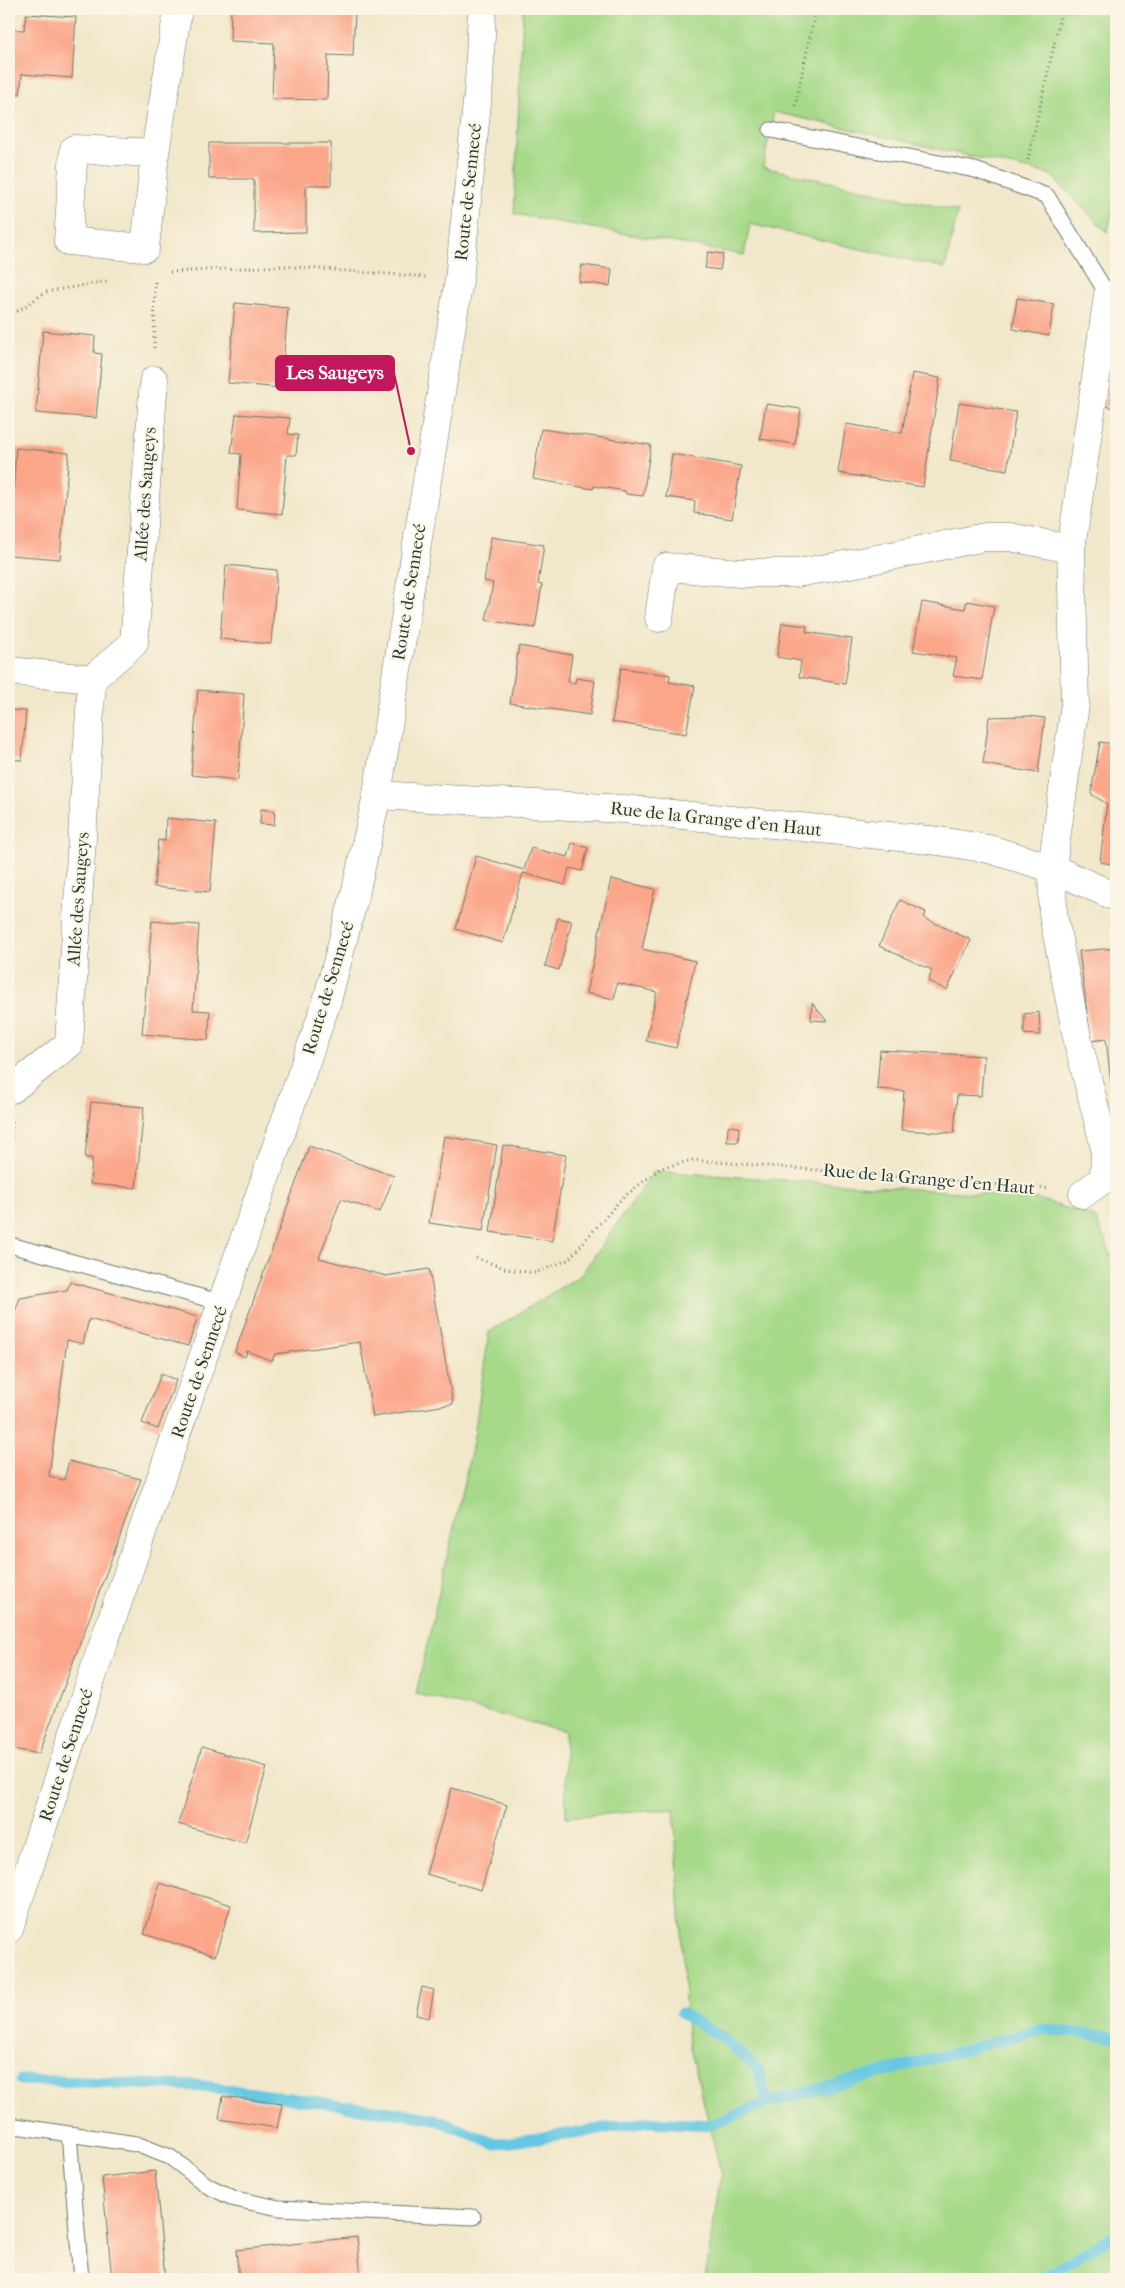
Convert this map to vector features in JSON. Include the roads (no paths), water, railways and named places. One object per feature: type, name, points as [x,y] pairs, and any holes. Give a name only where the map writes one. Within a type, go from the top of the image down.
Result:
[{"type":"street","points":[[156,153],[74,149],[68,241],[146,248],[156,153],[178,9]]},
{"type":"street","name":"Route de Sennecé","points":[[9,1929],[98,1659],[327,1001],[356,890],[377,795],[459,280],[479,83],[482,9]]},
{"type":"street","points":[[1083,1194],[1104,1179],[1105,1148],[1082,1060],[1053,914],[1052,868],[1075,704],[1071,549],[1108,295]]},
{"type":"street","name":"Allée des Saugeys","points":[[10,1088],[69,1044],[92,679],[134,643],[154,380]]},
{"type":"street","points":[[659,618],[666,567],[740,573],[797,573],[984,537],[1010,537],[1071,549]]},
{"type":"street","points":[[9,671],[92,679]]},
{"type":"street","name":"Rue de la Grange d'en Haut","points":[[377,795],[623,809],[939,841],[989,849],[1052,868],[1116,896]]},
{"type":"lane","points":[[771,130],[975,170],[1047,196],[1108,295]]},
{"type":"lane","points":[[10,1245],[223,1303]]},
{"type":"lane","points":[[9,2124],[145,2147],[170,2157],[208,2186],[235,2199],[279,2208],[473,2217]]},
{"type":"lane","points":[[69,2134],[81,2279]]},
{"type":"waterway","points":[[681,2013],[723,2038],[759,2070],[767,2103]]},
{"type":"waterway","points":[[21,2080],[203,2086],[432,2118],[496,2144],[649,2122],[711,2125],[767,2103],[1042,2029],[1116,2037]]},
{"type":"waterway","points":[[1041,2279],[1116,2234]]},
{"type":"place","name":"Les Saugeys","points":[[411,451]]}]
